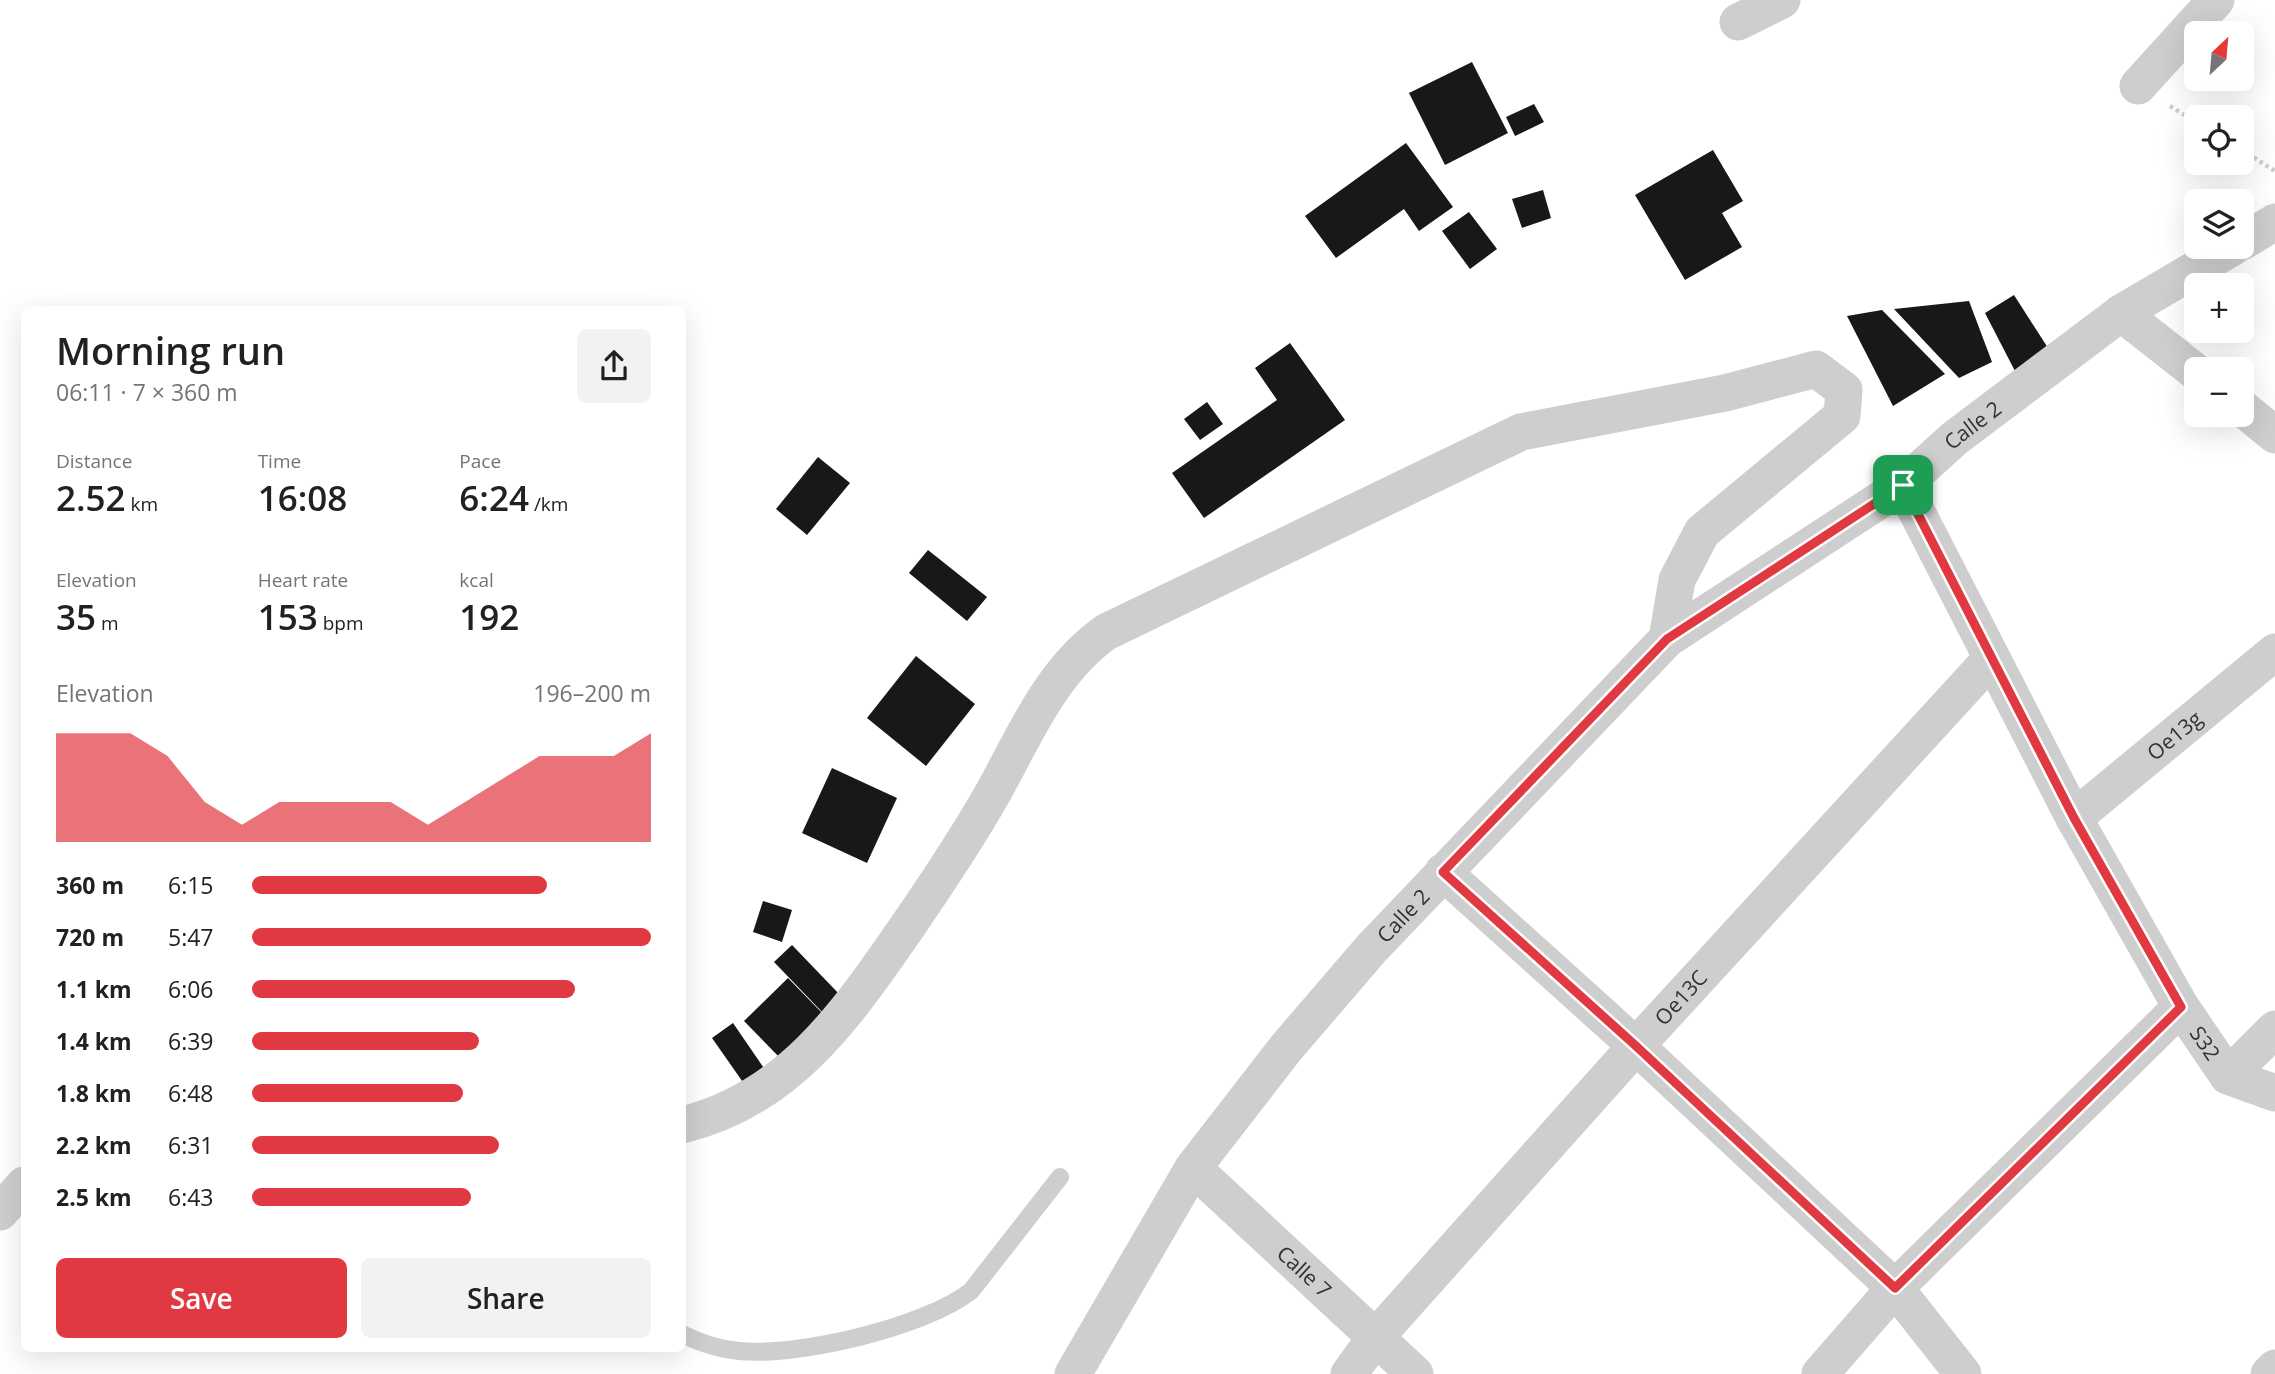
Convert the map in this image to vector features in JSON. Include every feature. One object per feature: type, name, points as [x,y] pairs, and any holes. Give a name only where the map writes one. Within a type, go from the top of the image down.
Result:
[{"type":"street","points":[[1738,22],[1782,0]]},
{"type":"street","points":[[2138,86],[2216,0]]},
{"type":"street","points":[[2254,235],[2275,222]]},
{"type":"street","name":"Calle 2","points":[[1073,1374],[1193,1168],[1286,1048],[1443,872],[1667,639],[1903,485],[1955,438],[2121,313],[2213,259]]},
{"type":"street","points":[[2121,313],[2184,363]]},
{"type":"street","points":[[686,1124],[736,1106],[780,1076],[824,1040],[847,1014],[923,903],[988,801],[1049,692],[1085,647],[1106,632],[1521,432],[1725,393],[1815,369],[1843,390],[1842,416],[1702,532],[1677,580],[1667,639]]},
{"type":"street","points":[[2254,418],[2275,435]]},
{"type":"street","name":"S32","points":[[1903,485],[2074,818],[2181,1007],[2228,1076],[2275,1093]]},
{"type":"street","name":"Oe13g","points":[[2074,818],[2275,652]]},
{"type":"street","name":"Oe13C","points":[[1349,1374],[1375,1338],[1636,1046],[1991,659]]},
{"type":"street","points":[[1443,872],[1636,1046],[1895,1288],[1963,1374]]},
{"type":"street","points":[[1820,1374],[1895,1288],[2181,1007]]},
{"type":"street","points":[[2228,1076],[2275,1029]]},
{"type":"street","name":"Calle 7","points":[[1193,1168],[1415,1374]]},
{"type":"street","points":[[0,1212],[21,1188]]},
{"type":"street","points":[[2269,1374],[2275,1368]]},
{"type":"lane","points":[[686,1336],[715,1347],[739,1351],[783,1351],[904,1326],[957,1302],[971,1291],[1060,1177]]},
{"type":"path","points":[[2254,158],[2275,171]]},
{"type":"building","points":[[1472,62],[1508,133],[1445,165],[1409,93]]},
{"type":"building","points":[[1534,104],[1544,122],[1515,136],[1506,117]]},
{"type":"building","points":[[1406,143],[1453,207],[1419,231],[1404,209],[1336,258],[1305,216]]},
{"type":"building","points":[[1713,150],[1743,201],[1722,213],[1742,247],[1685,280],[1635,195]]},
{"type":"building","points":[[1543,190],[1551,218],[1522,228],[1512,199]]},
{"type":"building","points":[[1469,212],[1497,249],[1470,269],[1442,231]]},
{"type":"building","points":[[2014,295],[2048,348],[2016,373],[1985,313]]},
{"type":"building","points":[[1969,301],[1992,362],[1959,378],[1894,309]]},
{"type":"building","points":[[1882,310],[1945,374],[1893,406],[1847,316]]},
{"type":"building","points":[[1290,343],[1345,420],[1204,518],[1172,473],[1277,400],[1255,368]]},
{"type":"building","points":[[1207,402],[1223,424],[1200,440],[1184,419]]},
{"type":"building","points":[[818,457],[850,483],[807,535],[776,509]]},
{"type":"building","points":[[928,550],[987,597],[967,621],[909,573]]},
{"type":"building","points":[[916,656],[975,704],[926,766],[867,718]]},
{"type":"building","points":[[832,768],[897,798],[867,863],[802,833]]},
{"type":"building","points":[[763,901],[792,910],[782,942],[753,932]]},
{"type":"building","points":[[792,945],[842,997],[824,1014],[774,962]]},
{"type":"building","points":[[788,978],[825,1016],[781,1059],[744,1021]]},
{"type":"building","points":[[733,1023],[768,1074],[747,1088],[712,1038]]},
{"type":"route","points":[[1903,485],[2074,818],[2181,1007],[1895,1288],[1636,1046],[1443,872],[1667,639],[1903,485]]}]
